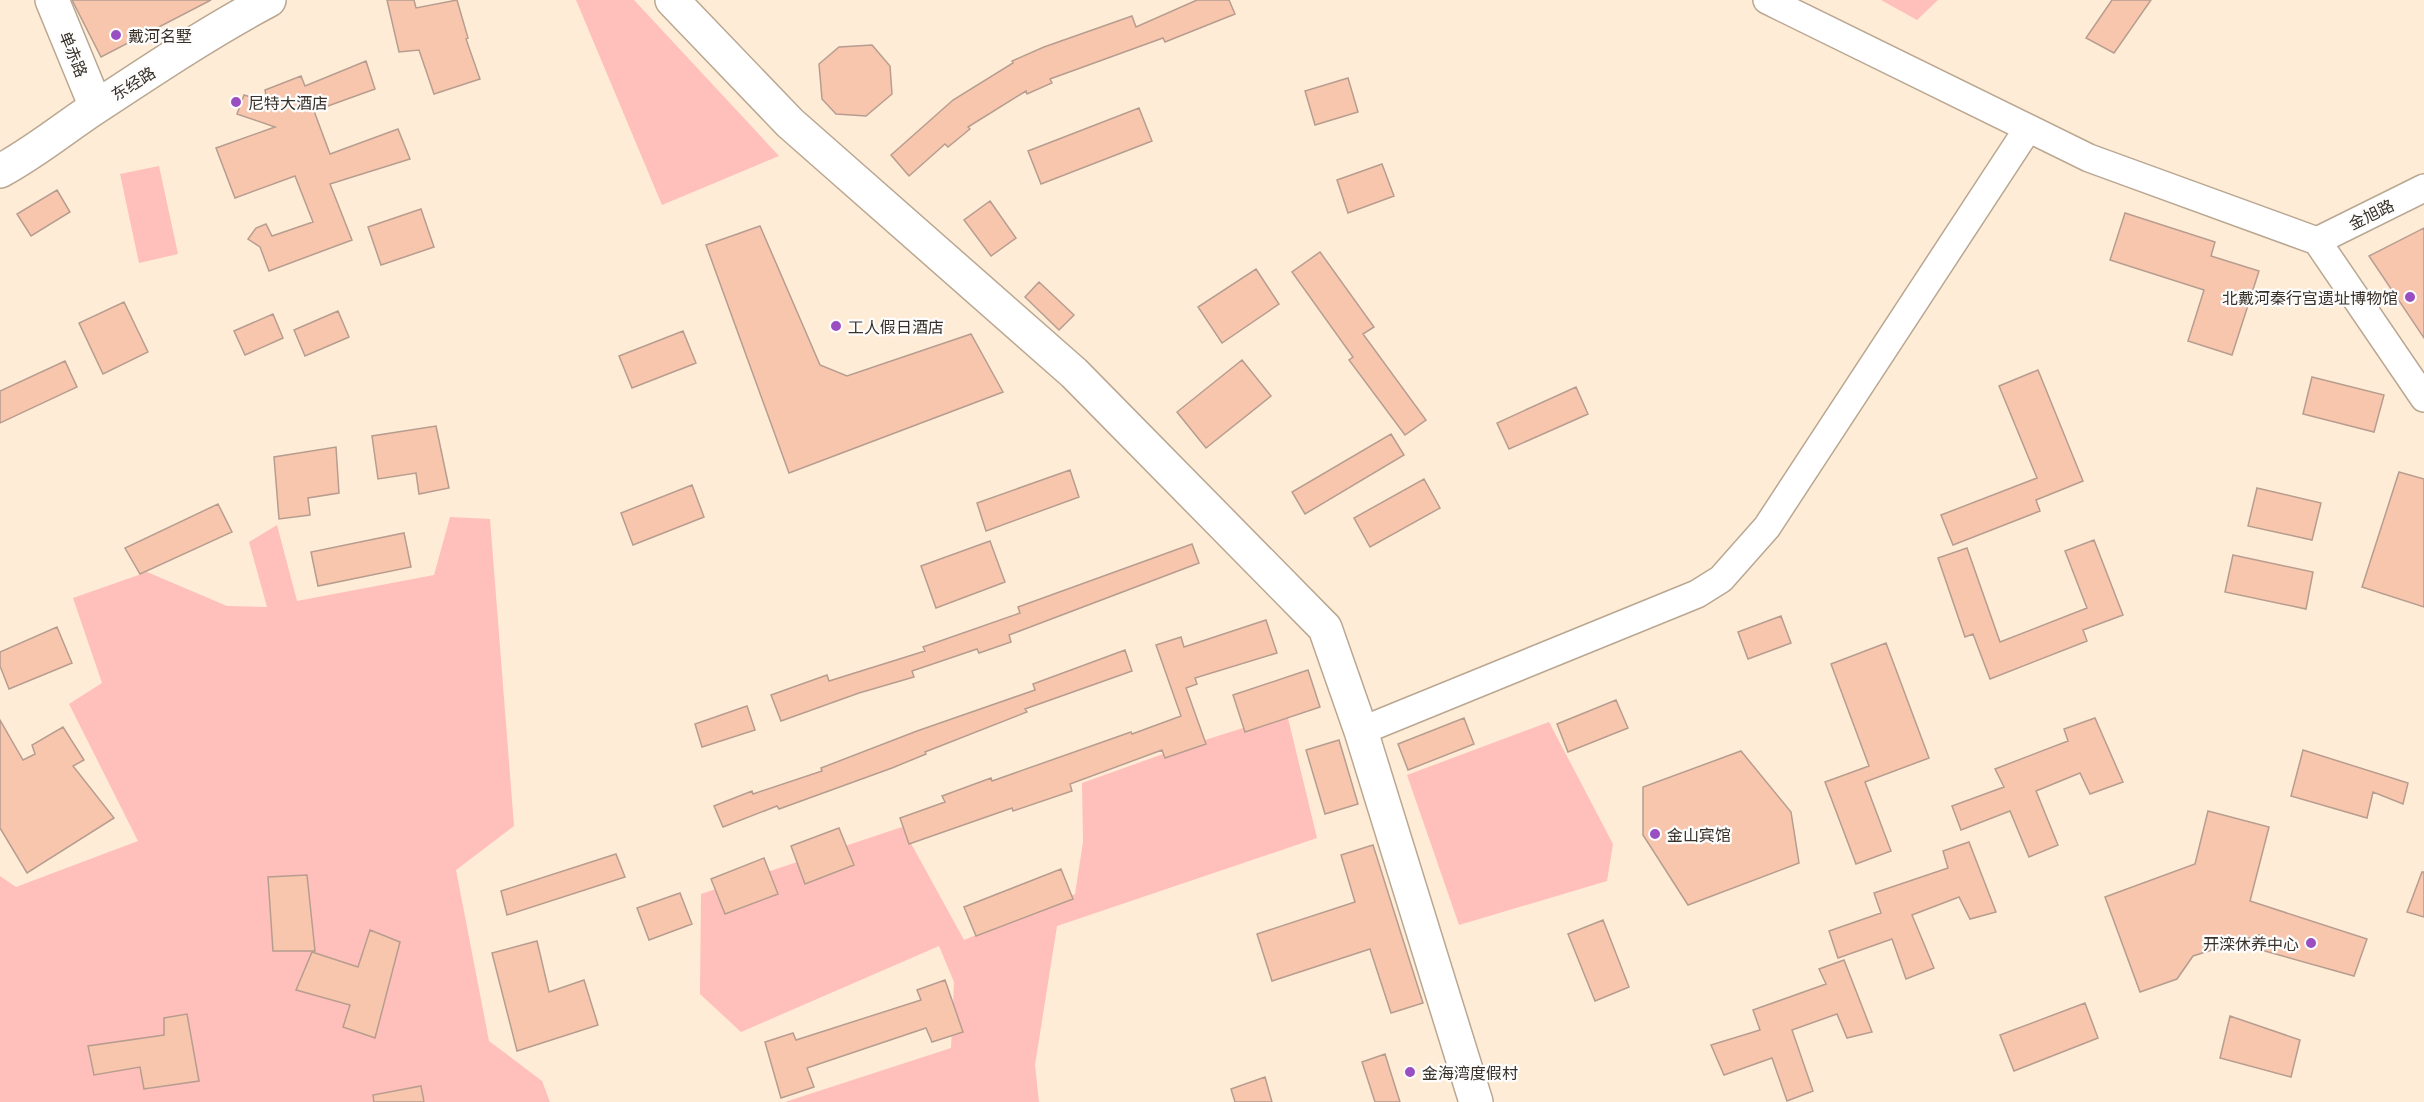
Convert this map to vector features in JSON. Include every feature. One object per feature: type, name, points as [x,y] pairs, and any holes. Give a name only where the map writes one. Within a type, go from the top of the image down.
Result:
[{"type":"main road","name":"单赤路","points":[[52,0],[96,107]]},
{"type":"main road","name":"东经路","points":[[0,171],[20,160],[96,107],[269,0]]},
{"type":"main road","points":[[672,0],[790,123],[1074,373],[1325,628],[1361,731],[1476,1102]]},
{"type":"street","points":[[1767,0],[2089,158],[2317,241],[2424,398]]},
{"type":"street","points":[[1361,731],[1697,594],[1721,579],[1767,527],[2028,130]]},
{"type":"street","name":"金旭路","points":[[2317,241],[2424,188]]},
{"type":"shaded area","points":[[576,0],[634,0],[779,156],[662,205]]},
{"type":"shaded area","points":[[1881,0],[1938,0],[1917,20]]},
{"type":"shaded area","points":[[159,166],[178,254],[139,263],[120,174]]},
{"type":"shaded area","points":[[450,517],[490,519],[514,826],[456,870],[489,1041],[542,1081],[550,1102],[0,1102],[0,876],[16,887],[138,841],[69,704],[102,683],[73,598],[147,572],[227,606],[267,607],[249,542],[277,525],[297,601],[434,575]]},
{"type":"shaded area","points":[[1287,714],[1317,838],[1057,926],[1035,1065],[1039,1102],[785,1102],[951,1048],[954,982],[939,946],[741,1032],[700,994],[701,894],[902,827],[964,940],[1075,894],[1083,842],[1082,783],[1177,749]]},
{"type":"shaded area","points":[[1549,722],[1613,844],[1607,881],[1459,925],[1407,775]]},
{"type":"building","name":"戴河名墅","points":[[72,0],[211,0],[101,57]]},
{"type":"building","points":[[387,0],[414,0],[416,8],[457,0],[468,38],[466,39],[480,79],[434,94],[419,50],[399,52]]},
{"type":"building","points":[[1197,0],[1229,0],[1235,14],[1165,42],[1163,38],[1050,79],[1052,83],[1027,94],[1026,91],[968,127],[970,129],[948,147],[945,144],[909,176],[891,155],[953,100],[1013,63],[1012,61],[1044,47],[1132,16],[1136,27]]},
{"type":"building","points":[[2112,0],[2151,0],[2114,53],[2086,38]]},
{"type":"building","points":[[872,45],[890,66],[892,94],[866,116],[836,114],[822,99],[819,64],[839,47]]},
{"type":"building","points":[[366,61],[375,89],[314,111],[330,154],[398,129],[410,159],[330,184],[352,240],[269,271],[260,247],[248,239],[256,228],[266,224],[272,236],[313,222],[295,176],[235,198],[216,148],[275,127],[237,114],[244,95],[267,102],[265,90],[301,76],[305,86]]},
{"type":"building","points":[[1348,78],[1358,112],[1315,125],[1305,91]]},
{"type":"building","points":[[1139,108],[1152,141],[1041,184],[1028,151]]},
{"type":"building","points":[[1382,164],[1394,196],[1348,213],[1337,180]]},
{"type":"building","points":[[57,190],[70,212],[31,236],[17,214]]},
{"type":"building","points":[[990,201],[1016,238],[991,256],[964,220]]},
{"type":"building","points":[[421,209],[434,247],[381,265],[368,227]]},
{"type":"building","points":[[2125,213],[2215,242],[2211,256],[2259,271],[2232,355],[2188,341],[2204,290],[2110,260]]},
{"type":"building","points":[[760,226],[820,365],[847,376],[971,334],[1003,392],[789,473],[706,245]]},
{"type":"building","name":"北戴河秦行宫遗址博物馆","points":[[2424,228],[2424,338],[2369,256]]},
{"type":"building","points":[[1320,252],[1374,327],[1363,334],[1426,420],[1405,435],[1349,360],[1353,357],[1292,272]]},
{"type":"building","points":[[1256,269],[1279,304],[1222,343],[1198,307]]},
{"type":"building","points":[[1039,282],[1074,315],[1059,330],[1025,297]]},
{"type":"building","points":[[124,302],[148,352],[103,374],[79,323]]},
{"type":"building","points":[[338,311],[349,337],[305,356],[294,330]]},
{"type":"building","points":[[273,314],[283,338],[245,355],[234,331]]},
{"type":"building","points":[[683,331],[696,363],[632,388],[619,356]]},
{"type":"building","points":[[1242,360],[1271,396],[1206,448],[1177,412]]},
{"type":"building","points":[[65,361],[77,387],[0,423],[0,391]]},
{"type":"building","points":[[2038,370],[2083,481],[2036,500],[2040,511],[1953,545],[1941,515],[2037,478],[1999,386]]},
{"type":"building","points":[[2312,377],[2384,395],[2374,432],[2303,414]]},
{"type":"building","points":[[1576,387],[1588,414],[1509,449],[1497,423]]},
{"type":"building","points":[[436,426],[449,488],[419,494],[416,473],[378,479],[372,436]]},
{"type":"building","points":[[1391,434],[1404,455],[1305,514],[1292,492]]},
{"type":"building","points":[[336,447],[339,493],[308,498],[310,515],[279,519],[274,457]]},
{"type":"building","points":[[1070,470],[1079,497],[986,531],[977,503]]},
{"type":"building","points":[[2399,472],[2424,479],[2424,607],[2362,587]]},
{"type":"building","points":[[1424,479],[1440,508],[1370,547],[1354,518]]},
{"type":"building","points":[[692,485],[704,517],[633,545],[621,513]]},
{"type":"building","points":[[2257,488],[2321,503],[2312,540],[2248,526]]},
{"type":"building","points":[[218,504],[232,532],[140,574],[125,548]]},
{"type":"building","points":[[404,533],[411,567],[318,586],[311,552]]},
{"type":"building","points":[[2094,540],[2123,615],[2083,630],[2087,641],[1990,679],[1973,634],[1965,637],[1938,558],[1967,548],[2000,642],[2087,608],[2065,551]]},
{"type":"building","points":[[990,541],[1005,582],[936,608],[921,566]]},
{"type":"building","points":[[1192,544],[1199,563],[1009,635],[1011,642],[979,653],[977,649],[912,671],[914,677],[859,693],[781,721],[771,695],[827,675],[829,681],[925,651],[923,647],[1020,613],[1018,607]]},
{"type":"building","points":[[2233,555],[2313,572],[2306,609],[2225,592]]},
{"type":"building","points":[[1781,616],[1791,643],[1748,659],[1738,632]]},
{"type":"building","points":[[1266,620],[1277,653],[1195,678],[1197,684],[1186,688],[1206,744],[1165,758],[1162,750],[1070,784],[1072,791],[1013,811],[1012,808],[909,844],[900,818],[945,802],[942,796],[1181,716],[1156,645],[1181,637],[1184,647]]},
{"type":"building","points":[[57,627],[72,663],[9,689],[0,666],[0,652]]},
{"type":"building","points":[[1886,643],[1929,758],[1865,782],[1891,851],[1856,864],[1825,782],[1869,766],[1831,664]]},
{"type":"building","points":[[1125,650],[1132,671],[1025,709],[1027,712],[925,752],[926,754],[892,768],[779,809],[777,806],[723,827],[714,806],[752,791],[753,794],[822,771],[821,768],[917,731],[1035,690],[1033,684]]},
{"type":"building","points":[[1308,670],[1320,707],[1245,732],[1233,695]]},
{"type":"building","points":[[1616,700],[1628,728],[1568,752],[1557,724]]},
{"type":"building","points":[[747,706],[755,730],[702,747],[695,724]]},
{"type":"building","points":[[1464,718],[1474,744],[1408,770],[1398,744]]},
{"type":"building","points":[[2095,718],[2123,782],[2090,794],[2080,773],[2036,791],[2058,845],[2029,857],[2010,811],[1961,830],[1952,806],[2004,787],[1995,769],[2068,741],[2064,729]]},
{"type":"building","points":[[0,720],[23,760],[35,754],[32,745],[63,727],[84,760],[73,766],[114,818],[27,873],[0,828]]},
{"type":"building","points":[[1339,740],[1358,804],[1325,814],[1306,750]]},
{"type":"building","points":[[2303,750],[2408,783],[2403,804],[2373,792],[2367,818],[2291,796]]},
{"type":"building","points":[[1741,751],[1791,812],[1799,863],[1688,905],[1643,835],[1643,787]]},
{"type":"building","points":[[2208,811],[2269,827],[2250,901],[2367,939],[2354,976],[2254,948],[2259,935],[2193,956],[2177,979],[2140,992],[2105,897],[2195,864]]},
{"type":"building","points":[[839,828],[854,865],[805,884],[791,846]]},
{"type":"building","points":[[1969,842],[1996,912],[1970,919],[1959,897],[1912,915],[1934,968],[1906,979],[1892,939],[1838,958],[1829,931],[1881,913],[1874,893],[1948,868],[1943,851]]},
{"type":"building","points":[[1373,845],[1423,1003],[1391,1013],[1370,949],[1272,981],[1257,934],[1355,902],[1341,855]]},
{"type":"building","points":[[616,854],[625,877],[507,915],[501,891]]},
{"type":"building","points":[[764,858],[778,894],[725,914],[711,879]]},
{"type":"building","points":[[1061,869],[1073,899],[976,936],[964,907]]},
{"type":"building","points":[[2422,872],[2424,872],[2424,917],[2407,912]]},
{"type":"building","points":[[307,875],[315,951],[273,951],[268,877]]},
{"type":"building","points":[[680,893],[692,924],[649,940],[637,908]]},
{"type":"building","points":[[1603,920],[1629,987],[1595,1001],[1568,934]]},
{"type":"building","points":[[370,930],[400,942],[375,1038],[343,1027],[350,1005],[296,990],[312,952],[358,967]]},
{"type":"building","points":[[537,941],[549,992],[584,980],[598,1025],[517,1051],[492,953]]},
{"type":"building","points":[[1844,960],[1872,1032],[1847,1038],[1837,1014],[1792,1030],[1813,1091],[1787,1101],[1772,1058],[1724,1075],[1711,1045],[1760,1030],[1753,1010],[1826,984],[1819,969]]},
{"type":"building","points":[[945,980],[963,1032],[932,1042],[926,1028],[807,1068],[814,1087],[781,1098],[765,1042],[793,1033],[796,1040],[921,1000],[917,990]]},
{"type":"building","points":[[2085,1003],[2098,1038],[2014,1071],[2000,1035]]},
{"type":"building","points":[[187,1014],[199,1081],[144,1089],[140,1067],[94,1075],[88,1046],[164,1035],[164,1018]]},
{"type":"building","points":[[2230,1016],[2300,1040],[2291,1077],[2220,1058]]},
{"type":"building","points":[[1385,1054],[1400,1102],[1375,1102],[1362,1062]]},
{"type":"building","points":[[1265,1077],[1272,1102],[1235,1102],[1231,1089]]},
{"type":"building","points":[[421,1086],[424,1102],[374,1102],[373,1095]]},
{"type":"place","name":"戴河名墅","points":[[116,35]]},
{"type":"place","name":"尼特大酒店","points":[[236,102]]},
{"type":"place","name":"北戴河秦行宫遗址博物馆","points":[[2410,297]]},
{"type":"place","name":"工人假日酒店","points":[[836,326]]},
{"type":"place","name":"金山宾馆","points":[[1655,834]]},
{"type":"place","name":"开滦休养中心","points":[[2311,943]]},
{"type":"place","name":"金海湾度假村","points":[[1410,1072]]}]
